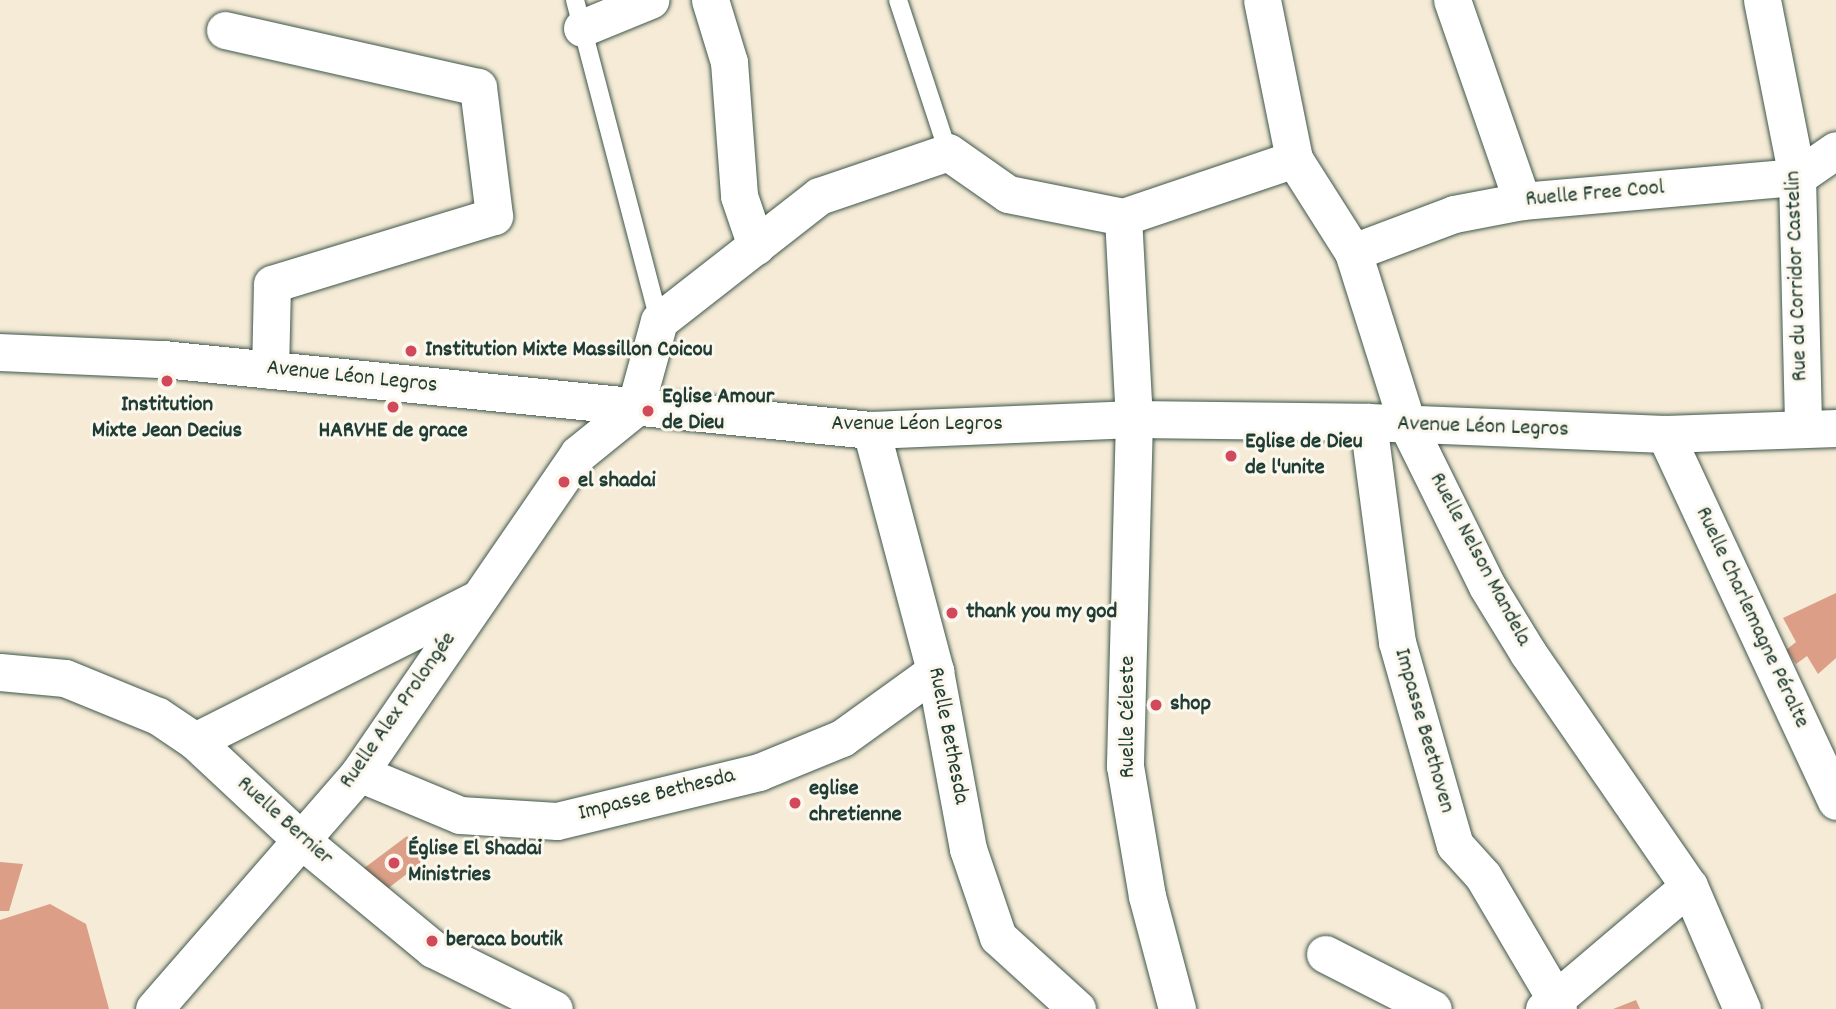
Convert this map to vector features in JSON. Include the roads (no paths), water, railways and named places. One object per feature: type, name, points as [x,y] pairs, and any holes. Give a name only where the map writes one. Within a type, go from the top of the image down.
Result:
[{"type":"street","points":[[579,14],[650,0]]},
{"type":"street","points":[[710,0],[729,62],[739,196],[756,246]]},
{"type":"street","name":"Ruelle Nelson Mandela","points":[[1262,0],[1294,159],[1353,253],[1408,426],[1487,586],[1528,653],[1689,886],[1742,1009]]},
{"type":"street","points":[[1451,0],[1521,201]]},
{"type":"street","name":"Rue du Corridor Castelin","points":[[1762,0],[1797,177],[1820,428]]},
{"type":"street","points":[[225,30],[478,87],[494,216],[272,284],[270,370]]},
{"type":"street","name":"Ruelle Free Cool","points":[[1353,253],[1454,214],[1521,201],[1797,177],[1836,150]]},
{"type":"street","points":[[635,408],[659,321],[819,196],[948,152],[1008,194],[1123,217],[1294,159]]},
{"type":"street","name":"Ruelle Céleste","points":[[1123,217],[1134,419],[1125,766],[1147,896],[1177,1009]]},
{"type":"street","name":"Avenue Léon Legros","points":[[0,352],[163,359],[871,430],[1134,419],[1367,422],[1408,426],[1665,434],[1820,428]]},
{"type":"street","name":"Ruelle Alex Prolongée","points":[[154,1009],[359,773],[578,454],[635,408]]},
{"type":"street","name":"Impasse Beethoven","points":[[1367,422],[1397,642],[1455,845],[1483,876],[1552,1005]]},
{"type":"street","name":"Ruelle Bethesda","points":[[871,430],[935,671],[968,849],[998,937],[1077,1009]]},
{"type":"street","name":"Ruelle Charlemagne Péralte","points":[[1665,434],[1836,801]]},
{"type":"street","points":[[195,741],[478,598]]},
{"type":"street","name":"Impasse Bethesda","points":[[359,773],[460,815],[557,821],[759,772],[842,738],[935,671]]},
{"type":"street","name":"Ruelle Bernier","points":[[0,672],[65,678],[158,716],[195,741],[300,839],[433,949],[554,1009]]},
{"type":"street","points":[[1552,1005],[1689,886]]},
{"type":"street","points":[[1325,954],[1433,1009]]},
{"type":"lane","points":[[898,0],[948,152]]},
{"type":"lane","points":[[579,14],[659,321]]},
{"type":"place","name":"Institution Mixte Massillon Coicou","points":[[411,351]]},
{"type":"place","name":"Institution Mixte Jean Decius","points":[[167,381]]},
{"type":"place","name":"HARVHE de grace","points":[[393,407]]},
{"type":"place","name":"Eglise Amour de Dieu","points":[[648,411]]},
{"type":"place","name":"Eglise de Dieu de l'unite","points":[[1231,456]]},
{"type":"place","name":"el shadai","points":[[564,482]]},
{"type":"place","name":"thank you my god","points":[[952,613]]},
{"type":"place","name":"shop","points":[[1156,705]]},
{"type":"place","name":"eglise chretienne","points":[[795,803]]},
{"type":"place","name":"Église El Shadai Ministries","points":[[394,863]]},
{"type":"place","name":"beraca boutik","points":[[432,941]]}]
